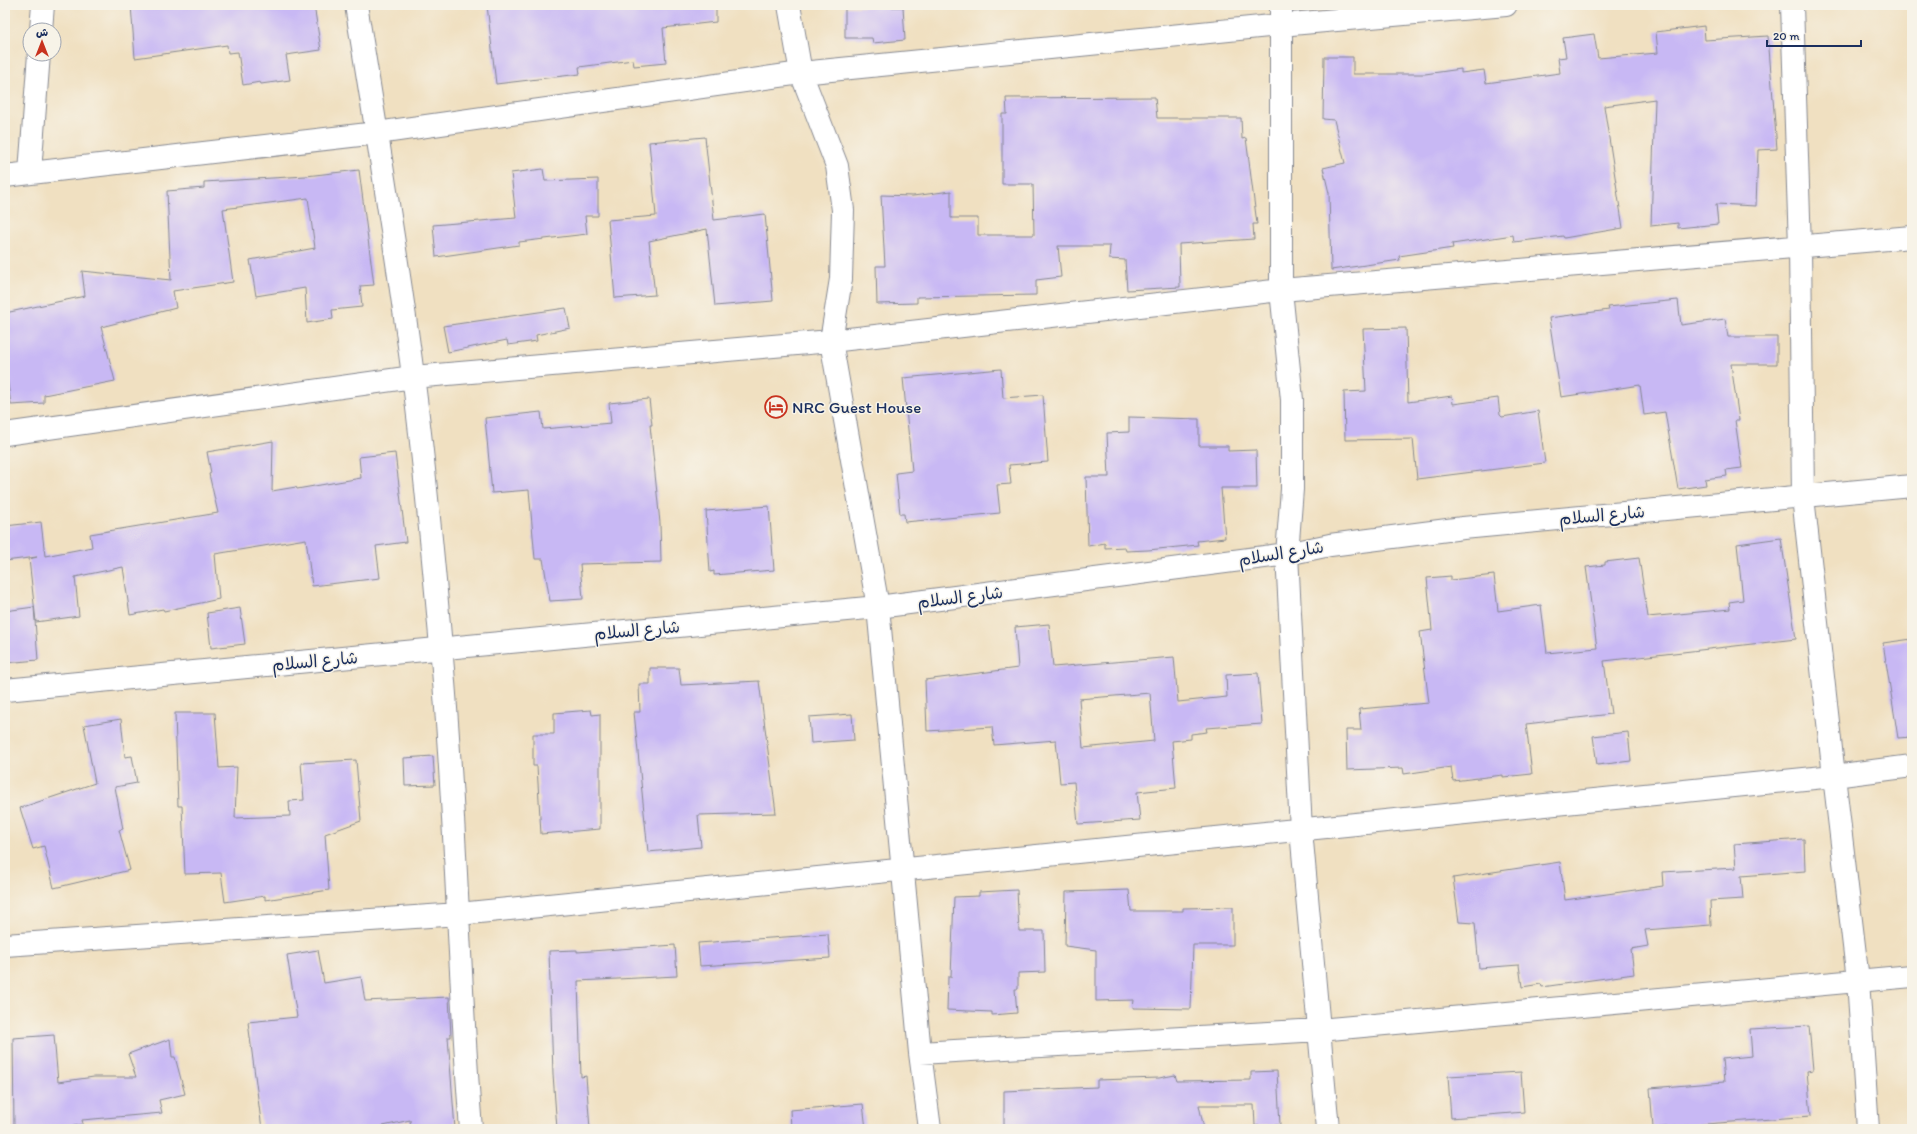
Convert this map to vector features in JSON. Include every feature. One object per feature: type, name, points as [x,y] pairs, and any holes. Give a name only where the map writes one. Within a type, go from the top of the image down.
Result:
[{"type":"street","points":[[42,22],[43,5]]},
{"type":"street","points":[[356,5],[377,133],[413,377],[442,649],[459,914],[464,1040],[470,1129]]},
{"type":"street","points":[[789,5],[801,73],[837,166],[843,210],[841,279],[831,341],[878,607],[920,1053],[930,1129]]},
{"type":"street","points":[[5,176],[377,133],[801,73],[1280,15],[1506,5]]},
{"type":"street","points":[[1792,5],[1800,247],[1804,497],[1858,980],[1868,1129]]},
{"type":"street","points":[[1280,15],[1281,290],[1292,400],[1292,489],[1287,554],[1301,830],[1328,1129]]},
{"type":"street","points":[[30,172],[38,62]]},
{"type":"street","points":[[5,434],[413,377],[831,341],[1281,290],[1912,237]]},
{"type":"street","name":"شارع السلام","points":[[5,690],[878,607],[1287,554],[1330,545],[1463,528],[1912,486]]},
{"type":"street","points":[[5,945],[459,914],[903,871],[1834,776],[1912,766]]},
{"type":"street","points":[[920,1053],[1319,1030],[1912,976]]},
{"type":"building","points":[[131,5],[314,5],[321,50],[286,55],[290,80],[243,85],[238,52],[228,53],[227,45],[135,58]]},
{"type":"building","points":[[487,5],[716,5],[716,22],[663,28],[666,63],[634,66],[633,60],[579,67],[580,74],[496,84]]},
{"type":"building","points":[[845,7],[903,7],[905,40],[873,43],[872,38],[845,38]]},
{"type":"building","points":[[1704,26],[1705,40],[1768,36],[1777,149],[1758,150],[1756,206],[1716,204],[1718,224],[1678,228],[1678,223],[1651,226],[1655,99],[1604,106],[1623,228],[1564,238],[1563,236],[1514,242],[1513,235],[1452,244],[1453,248],[1399,256],[1400,260],[1331,270],[1329,193],[1323,168],[1345,163],[1334,120],[1323,119],[1324,57],[1353,57],[1353,74],[1425,74],[1461,69],[1461,73],[1484,70],[1486,83],[1560,73],[1558,58],[1566,57],[1563,38],[1594,34],[1598,58],[1658,53],[1656,32]]},
{"type":"building","points":[[1155,97],[1157,118],[1241,118],[1242,139],[1246,138],[1257,224],[1253,224],[1254,239],[1179,244],[1180,287],[1127,290],[1125,260],[1109,259],[1110,246],[1058,246],[1061,277],[1036,280],[1036,295],[917,297],[917,303],[877,304],[876,266],[885,266],[881,195],[913,196],[951,191],[951,218],[978,218],[978,235],[1034,235],[1033,184],[1002,184],[1002,114],[1007,114],[1006,98]]},
{"type":"building","points":[[705,137],[714,220],[765,214],[773,301],[715,306],[707,229],[649,241],[655,295],[615,298],[608,220],[656,216],[649,142]]},
{"type":"building","points":[[543,169],[545,181],[598,179],[598,216],[585,216],[587,234],[519,242],[519,245],[436,257],[433,225],[516,218],[511,173]]},
{"type":"building","points":[[359,170],[374,285],[360,286],[362,307],[332,310],[333,319],[307,323],[305,288],[256,296],[250,260],[315,248],[308,198],[223,209],[233,282],[173,291],[176,308],[101,327],[115,381],[44,395],[44,403],[11,405],[5,363],[5,313],[85,296],[82,271],[171,280],[167,191],[204,188],[204,182],[306,176]]},
{"type":"building","points":[[1678,300],[1681,325],[1725,319],[1728,337],[1777,337],[1777,364],[1731,364],[1739,420],[1735,420],[1742,468],[1726,470],[1727,476],[1705,479],[1706,485],[1678,489],[1665,412],[1644,415],[1640,385],[1561,397],[1549,318],[1609,310],[1608,307]]},
{"type":"building","points":[[566,308],[570,328],[536,335],[537,341],[508,345],[507,340],[448,352],[443,326]]},
{"type":"building","points":[[1406,328],[1408,402],[1452,396],[1453,404],[1498,398],[1500,415],[1502,417],[1538,411],[1545,463],[1417,479],[1413,439],[1345,440],[1344,392],[1366,391],[1363,329]]},
{"type":"building","points":[[1001,369],[1003,398],[1043,395],[1048,462],[1009,465],[1011,484],[997,485],[1000,513],[905,522],[904,514],[900,514],[896,473],[912,471],[903,378]]},
{"type":"building","points":[[649,399],[652,425],[650,425],[660,523],[661,562],[580,564],[583,599],[550,601],[543,559],[535,559],[529,490],[492,493],[485,418],[541,412],[543,429],[611,423],[609,403]]},
{"type":"building","points":[[1129,417],[1199,419],[1199,446],[1228,446],[1228,451],[1256,450],[1257,488],[1221,488],[1225,538],[1197,541],[1198,545],[1148,550],[1126,551],[1125,547],[1105,548],[1105,543],[1088,546],[1086,477],[1109,477],[1107,433],[1129,432]]},
{"type":"building","points":[[273,441],[272,491],[296,487],[297,489],[361,478],[359,457],[395,453],[406,542],[376,546],[380,578],[312,586],[306,539],[215,554],[219,599],[164,611],[163,609],[130,615],[123,567],[75,577],[79,616],[36,622],[29,559],[37,557],[5,561],[5,526],[41,522],[45,556],[92,547],[90,534],[218,513],[209,474],[211,473],[207,452]]},
{"type":"building","points":[[769,506],[774,570],[714,575],[714,571],[710,572],[706,511]]},
{"type":"building","points":[[1781,538],[1796,639],[1604,661],[1611,714],[1526,724],[1532,774],[1503,777],[1503,775],[1453,781],[1451,767],[1404,774],[1403,768],[1347,770],[1346,730],[1361,730],[1359,709],[1429,703],[1420,632],[1432,630],[1427,578],[1451,576],[1451,580],[1494,575],[1498,611],[1541,605],[1547,653],[1597,648],[1586,567],[1605,565],[1605,562],[1639,558],[1648,617],[1730,609],[1729,602],[1743,600],[1737,544]]},
{"type":"building","points":[[34,607],[38,660],[5,663],[5,611]]},
{"type":"building","points":[[240,608],[245,644],[211,648],[207,613]]},
{"type":"building","points":[[1049,624],[1053,667],[1174,657],[1178,702],[1227,697],[1226,675],[1258,673],[1262,724],[1206,728],[1207,732],[1191,734],[1191,739],[1172,741],[1176,788],[1137,792],[1140,820],[1078,824],[1074,782],[1060,783],[1056,740],[994,745],[992,727],[927,731],[925,680],[1018,668],[1015,627]],"holes":[[[1150,693],[1154,741],[1083,748],[1079,699]]]},
{"type":"building","points":[[1912,639],[1912,737],[1898,738],[1883,643]]},
{"type":"building","points":[[650,668],[679,668],[681,685],[759,681],[776,813],[698,815],[701,847],[648,852],[634,712],[640,712],[639,684],[650,684]]},
{"type":"building","points":[[591,710],[592,715],[600,714],[600,829],[541,834],[537,766],[533,766],[533,734],[554,734],[554,713]]},
{"type":"building","points":[[175,713],[215,713],[219,768],[237,767],[235,818],[290,816],[289,801],[304,800],[301,763],[356,760],[361,821],[325,834],[329,890],[265,900],[265,896],[225,902],[221,873],[185,874],[182,806],[178,806]]},
{"type":"building","points":[[852,714],[854,740],[811,743],[809,717]]},
{"type":"building","points":[[121,719],[125,757],[132,756],[137,783],[115,787],[123,829],[119,830],[130,870],[54,888],[44,846],[33,849],[20,808],[95,783],[84,725]]},
{"type":"building","points":[[1628,732],[1631,761],[1597,765],[1593,736]]},
{"type":"building","points":[[433,756],[435,785],[405,786],[404,758]]},
{"type":"building","points":[[1804,839],[1805,871],[1741,876],[1743,899],[1710,901],[1711,925],[1645,930],[1648,946],[1631,949],[1634,974],[1542,987],[1541,984],[1522,987],[1519,965],[1479,968],[1475,923],[1459,922],[1453,878],[1560,862],[1565,900],[1663,886],[1662,872],[1736,868],[1734,844]]},
{"type":"building","points":[[1017,890],[1019,931],[1044,931],[1045,972],[1018,973],[1018,989],[1015,989],[1017,1013],[992,1015],[992,1012],[947,1010],[948,977],[951,977],[954,897],[979,896],[979,892]]},
{"type":"building","points":[[1129,890],[1131,911],[1183,911],[1183,908],[1233,907],[1233,945],[1193,945],[1191,1009],[1133,1008],[1134,1000],[1096,1001],[1096,950],[1065,946],[1066,892]]},
{"type":"building","points":[[828,934],[830,958],[700,966],[698,943]]},
{"type":"building","points":[[675,945],[677,976],[578,981],[581,1077],[586,1076],[590,1129],[557,1129],[553,1074],[549,951],[577,950],[577,952]]},
{"type":"building","points":[[318,950],[324,983],[361,977],[365,1001],[449,997],[451,1037],[448,1037],[455,1129],[411,1129],[410,1120],[370,1129],[262,1129],[248,1022],[297,1017],[287,955]]},
{"type":"building","points":[[1809,1026],[1813,1070],[1807,1071],[1811,1116],[1653,1128],[1650,1088],[1724,1082],[1722,1059],[1752,1056],[1750,1029]]},
{"type":"building","points":[[54,1035],[58,1082],[94,1077],[136,1077],[128,1054],[170,1039],[172,1057],[175,1057],[185,1094],[159,1100],[162,1113],[82,1120],[83,1124],[60,1129],[14,1129],[13,1038]]},
{"type":"building","points":[[1277,1071],[1280,1125],[1255,1126],[1254,1105],[1199,1105],[1204,1129],[1004,1128],[1004,1091],[1097,1087],[1097,1080],[1159,1078],[1175,1075],[1177,1081],[1251,1080],[1251,1072]]},
{"type":"building","points":[[1521,1072],[1524,1112],[1451,1118],[1448,1076]]},
{"type":"building","points":[[863,1104],[866,1129],[791,1129],[790,1110]]},
{"type":"place","name":"NRC Guest House","points":[[776,407]]}]
